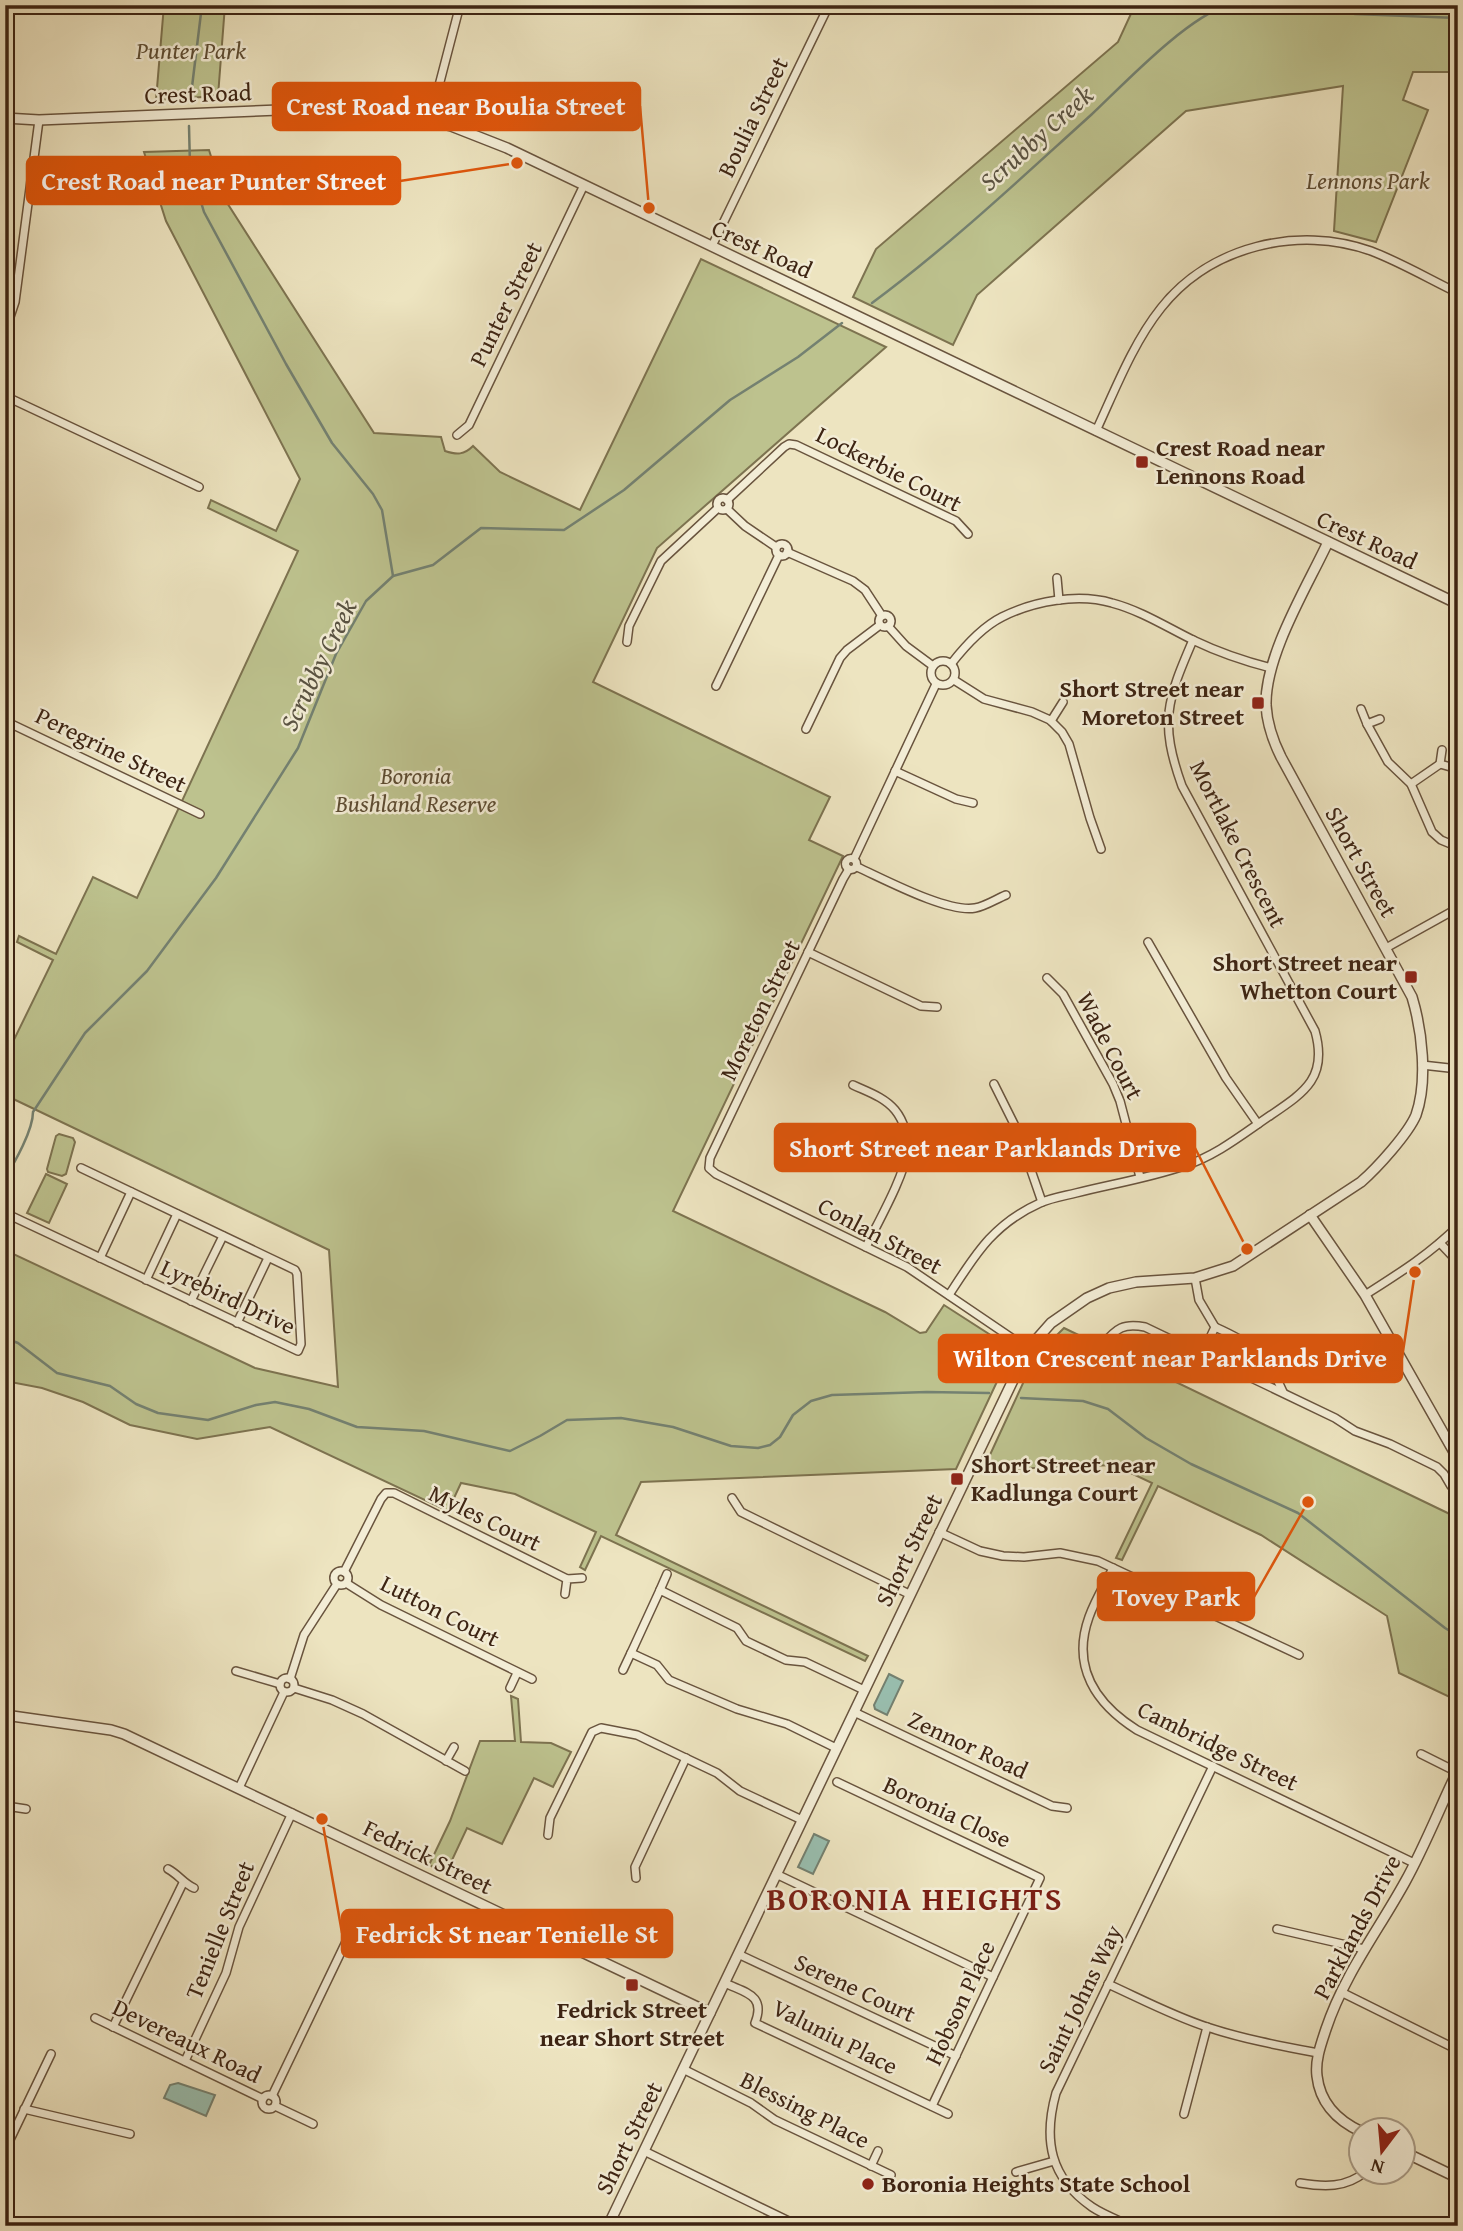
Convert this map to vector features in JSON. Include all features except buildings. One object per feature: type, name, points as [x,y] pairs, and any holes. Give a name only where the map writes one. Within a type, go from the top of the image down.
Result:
[{"type":"street","points":[[430,120],[460,5]]},
{"type":"street","name":"Boulia Street","points":[[712,246],[829,5]]},
{"type":"street","name":"Crest Road","points":[[5,118],[39,120],[329,108],[396,112],[451,126],[507,148],[1458,604]]},
{"type":"street","points":[[5,332],[15,302],[39,120]]},
{"type":"street","name":"Punter Street","points":[[457,436],[469,425],[584,185]]},
{"type":"street","points":[[1096,431],[1142,337],[1162,306],[1184,285],[1232,254],[1284,241],[1313,240],[1345,244],[1372,251],[1458,293]]},
{"type":"street","points":[[5,396],[199,487]]},
{"type":"street","name":"Lockerbie Court","points":[[724,506],[789,444],[956,522],[968,534]]},
{"type":"street","points":[[627,642],[629,626],[660,561],[724,506],[781,552],[853,581],[865,590],[883,622],[906,646],[933,666]]},
{"type":"street","name":"Short Street","points":[[608,2226],[1028,1349],[1039,1334],[1069,1309],[1109,1288],[1136,1282],[1195,1278],[1248,1258],[1361,1182],[1374,1171],[1416,1116],[1420,1099],[1422,1040],[1412,997],[1274,741],[1266,706],[1271,668],[1279,645],[1328,542]]},
{"type":"street","points":[[716,686],[781,552]]},
{"type":"street","points":[[1057,578],[1059,600]]},
{"type":"street","points":[[951,664],[965,646],[1001,618],[1059,600],[1110,602],[1139,612],[1225,655],[1271,668]]},
{"type":"street","points":[[806,729],[840,659],[847,650],[883,622]]},
{"type":"street","name":"Mortlake Crescent","points":[[948,1296],[980,1247],[998,1229],[1042,1202],[1200,1160],[1215,1153],[1300,1096],[1312,1082],[1320,1049],[1315,1031],[1182,786],[1174,764],[1167,732],[1171,697],[1193,640]]},
{"type":"street","points":[[943,661],[951,664],[955,670],[954,680],[948,685],[936,684],[932,678],[933,666],[943,661]]},
{"type":"street","points":[[954,680],[984,699],[1032,712],[1051,721],[1062,732],[1069,744],[1101,849]]},
{"type":"street","name":"Moreton Street","points":[[709,1168],[710,1158],[843,879],[853,865],[936,684]]},
{"type":"street","points":[[1051,721],[1063,702]]},
{"type":"street","points":[[1361,709],[1388,762],[1411,784],[1432,832],[1441,840],[1458,847]]},
{"type":"street","points":[[1367,724],[1380,719]]},
{"type":"street","name":"Peregrine Street","points":[[5,722],[200,814]]},
{"type":"street","points":[[1440,764],[1441,750]]},
{"type":"street","points":[[1411,784],[1440,764]]},
{"type":"street","points":[[1440,764],[1454,768]]},
{"type":"street","points":[[895,771],[956,799],[973,803]]},
{"type":"street","points":[[853,865],[912,892],[951,906],[976,908],[1006,895]]},
{"type":"street","points":[[1386,948],[1458,908]]},
{"type":"street","points":[[1148,942],[1226,1077],[1258,1124]]},
{"type":"street","points":[[808,953],[921,1006],[937,1007]]},
{"type":"street","name":"Wade Court","points":[[1048,978],[1063,994],[1113,1084],[1140,1177]]},
{"type":"street","points":[[1422,1065],[1458,1069]]},
{"type":"street","points":[[995,1084],[1014,1122],[1042,1202]]},
{"type":"street","points":[[853,1085],[880,1097],[896,1111],[905,1130],[908,1150],[903,1168],[866,1248]]},
{"type":"street","name":"Lyrebird Drive","points":[[5,1213],[298,1351],[300,1348],[295,1270],[81,1168]]},
{"type":"street","name":"Conlan Street","points":[[709,1168],[716,1174],[906,1267],[1028,1349]]},
{"type":"street","points":[[100,1258],[131,1192]]},
{"type":"street","points":[[146,1280],[177,1214]]},
{"type":"street","points":[[1310,1215],[1365,1295],[1458,1459]]},
{"type":"street","points":[[1365,1295],[1419,1260],[1458,1226]]},
{"type":"street","points":[[191,1301],[223,1236]]},
{"type":"street","points":[[1440,1243],[1458,1262]]},
{"type":"street","points":[[237,1323],[268,1258]]},
{"type":"street","points":[[1195,1278],[1199,1300],[1215,1327],[1251,1345],[1268,1366],[1283,1393]]},
{"type":"street","points":[[1103,1344],[1115,1330],[1135,1325],[1154,1331],[1335,1418],[1355,1431],[1390,1444],[1437,1467],[1451,1486]]},
{"type":"street","points":[[1202,1355],[1215,1327]]},
{"type":"street","points":[[1447,1439],[1458,1433]]},
{"type":"street","name":"Myles Court","points":[[344,1572],[381,1499],[386,1493],[394,1493],[567,1579]]},
{"type":"street","points":[[732,1498],[741,1512],[909,1594]]},
{"type":"street","points":[[939,1532],[980,1551],[1003,1556],[1024,1557],[1060,1553],[1098,1561],[1299,1655]]},
{"type":"street","name":"Cambridge Street","points":[[1113,1568],[1089,1616],[1084,1640],[1084,1663],[1101,1701],[1117,1717],[1137,1730],[1414,1863]]},
{"type":"street","points":[[290,1679],[304,1635],[347,1577],[340,1571],[335,1574],[334,1580],[342,1583]]},
{"type":"street","points":[[623,1670],[667,1574]]},
{"type":"street","points":[[565,1594],[567,1579],[582,1578]]},
{"type":"street","name":"Lutton Court","points":[[342,1583],[532,1679]]},
{"type":"street","points":[[660,1590],[737,1628],[746,1641],[786,1660],[805,1662],[864,1690]]},
{"type":"street","points":[[631,1653],[657,1665],[669,1680],[737,1709],[786,1724],[836,1748]]},
{"type":"street","points":[[236,1671],[280,1684]]},
{"type":"street","name":"Lutton Court","points":[[510,1688],[517,1673]]},
{"type":"street","points":[[280,1684],[284,1679],[290,1679]]},
{"type":"street","points":[[290,1679],[294,1688]]},
{"type":"street","points":[[280,1684],[284,1692]]},
{"type":"street","points":[[284,1692],[290,1692],[294,1688]]},
{"type":"street","points":[[294,1688],[332,1700],[363,1714],[465,1771]]},
{"type":"street","points":[[239,1788],[284,1692]]},
{"type":"street","name":"Zennor Road","points":[[854,1712],[1052,1806],[1067,1808]]},
{"type":"street","name":"Fedrick Street","points":[[5,1715],[111,1730],[292,1813],[710,2013]]},
{"type":"street","points":[[548,1835],[550,1818],[592,1732],[601,1728],[637,1735],[717,1773],[740,1791],[802,1820]]},
{"type":"street","points":[[446,1760],[454,1747]]},
{"type":"street","points":[[1421,1754],[1457,1771]]},
{"type":"street","points":[[636,1878],[635,1867],[687,1758]]},
{"type":"street","name":"Saint Johns Way","points":[[1131,2226],[1093,2208],[1074,2193],[1063,2179],[1054,2161],[1049,2138],[1049,2116],[1056,2093],[1213,1766]]},
{"type":"street","name":"Parklands Drive","points":[[1348,2124],[1338,2118],[1321,2094],[1317,2075],[1318,2053],[1341,1992],[1414,1863],[1457,1771]]},
{"type":"street","name":"Boronia Close","points":[[837,1782],[1040,1878]]},
{"type":"street","points":[[5,1830],[7,1806],[26,1809]]},
{"type":"street","name":"Tenielle Street","points":[[185,2061],[226,1973],[239,1927],[292,1813]]},
{"type":"street","points":[[168,1869],[178,1874],[183,1883],[194,1888]]},
{"type":"street","points":[[776,1874],[993,1977]]},
{"type":"street","name":"Hobson Place","points":[[932,2106],[1040,1878]]},
{"type":"street","points":[[113,2027],[183,1883]]},
{"type":"street","points":[[345,1918],[364,1927]]},
{"type":"street","points":[[272,2096],[355,1923]]},
{"type":"street","points":[[1277,1928],[1364,1948]]},
{"type":"street","name":"Serene Court","points":[[738,1954],[956,2056]]},
{"type":"street","name":"Valuniu Place","points":[[725,1983],[756,1998],[759,2012],[755,2022],[948,2114]]},
{"type":"street","points":[[1108,1984],[1207,2027],[1261,2042],[1318,2053]]},
{"type":"street","points":[[1341,1992],[1458,2050]]},
{"type":"street","name":"Devereaux Road","points":[[95,2018],[263,2099]]},
{"type":"street","points":[[1184,2114],[1207,2027]]},
{"type":"street","points":[[5,2150],[51,2054]]},
{"type":"street","name":"Blessing Place","points":[[683,2069],[751,2103],[775,2120],[891,2175]]},
{"type":"street","points":[[272,2096],[276,2101],[275,2106],[266,2108],[262,2104],[263,2099],[272,2096]]},
{"type":"street","name":"Devereaux Road","points":[[275,2106],[313,2124]]},
{"type":"street","points":[[24,2109],[130,2134]]},
{"type":"street","points":[[644,2151],[799,2226]]},
{"type":"street","name":"Blessing Place","points":[[871,2166],[878,2151]]},
{"type":"street","points":[[1418,2159],[1458,2178]]},
{"type":"street","points":[[1016,2172],[1054,2161]]},
{"type":"street","points":[[1300,2183],[1335,2186],[1348,2182]]},
{"type":"street","points":[[176,2226],[226,2221],[259,2226]]},
{"type":"green space","name":"Punter Park","points":[[164,5],[225,5],[218,96],[156,100]]},
{"type":"green space","name":"Lennons Park","points":[[1135,5],[1458,5],[1458,72],[1413,72],[1403,100],[1428,110],[1376,242],[1334,231],[1343,86],[1186,111],[977,295],[953,345],[853,297],[876,249],[1118,42]]},
{"type":"green space","name":"Boronia Bushland Reserve","points":[[209,150],[224,198],[374,433],[441,437],[445,451],[453,453],[463,453],[473,446],[500,472],[580,510],[701,259],[886,347],[657,548],[593,682],[830,797],[809,840],[843,856],[673,1211],[885,1312],[920,1333],[926,1332],[944,1305],[1006,1345],[1010,1354],[956,1469],[641,1482],[616,1535],[868,1656],[865,1661],[601,1536],[585,1570],[580,1567],[596,1532],[515,1494],[461,1483],[448,1511],[270,1427],[197,1439],[130,1425],[83,1402],[42,1388],[5,1381],[5,1250],[255,1368],[338,1387],[329,1250],[5,1095],[5,1058],[53,960],[17,942],[19,936],[56,954],[93,877],[137,898],[298,551],[208,508],[211,500],[276,531],[300,479],[166,221],[144,152]]},
{"type":"green space","points":[[59,1134],[73,1138],[75,1142],[66,1174],[62,1176],[48,1172],[47,1169],[56,1136]]},
{"type":"green space","points":[[46,1174],[67,1184],[49,1223],[27,1213]]},
{"type":"green space","points":[[1064,1328],[1458,1518],[1458,1701],[1399,1673],[1387,1616],[1261,1535],[1158,1486],[1122,1560],[1116,1558],[1152,1483],[1114,1465],[983,1470],[1030,1368]]},
{"type":"green space","points":[[511,1696],[518,1699],[521,1742],[551,1743],[571,1752],[553,1787],[534,1778],[502,1844],[467,1828],[446,1873],[429,1865],[450,1821],[480,1741],[515,1741]]},
{"type":"shaded area","points":[[889,1674],[903,1681],[887,1715],[875,1709],[874,1705]]},
{"type":"shaded area","points":[[814,1834],[829,1841],[813,1874],[798,1867]]},
{"type":"shaded area","points":[[178,2083],[215,2095],[206,2116],[164,2098],[170,2085]]},
{"type":"waterway","points":[[191,95],[202,5]]},
{"type":"waterway","name":"Scrubby Creek","points":[[872,303],[984,212],[1175,37],[1211,12],[1228,5]]},
{"type":"waterway","name":"Scrubby Creek","points":[[1312,5],[1355,14],[1458,18]]},
{"type":"waterway","points":[[189,126],[190,166],[204,212],[332,443],[373,494],[382,510],[393,576]]},
{"type":"waterway","name":"Scrubby Creek","points":[[5,1178],[27,1137],[33,1112],[85,1033],[147,971],[216,878],[298,748],[336,654],[366,601],[393,576],[433,565],[481,528],[564,530],[624,490],[730,400],[798,357],[842,323]]},
{"type":"waterway","points":[[5,1338],[18,1343],[57,1373],[110,1386],[136,1404],[158,1413],[208,1420],[275,1402],[309,1409],[357,1427],[424,1431],[510,1451],[567,1420],[621,1418],[673,1427],[731,1446],[758,1448],[770,1445],[780,1437],[793,1415],[811,1401],[832,1395],[989,1393]]},
{"type":"waterway","points":[[1021,1398],[1083,1401],[1108,1409],[1146,1438],[1191,1464],[1298,1513],[1458,1636]]},
{"type":"place","name":"Crest Road near Punter Street","points":[[517,163]]},
{"type":"place","name":"Crest Road near Boulia Street","points":[[649,208]]},
{"type":"place","name":"Crest Road near Lennons Road","points":[[1142,462]]},
{"type":"place","name":"Short Street near Moreton Street","points":[[1258,703]]},
{"type":"place","name":"Short Street near Whetton Court","points":[[1411,977]]},
{"type":"place","name":"Short Street near Parklands Drive","points":[[1247,1249]]},
{"type":"place","name":"Wilton Crescent near Parklands Drive","points":[[1415,1272]]},
{"type":"place","name":"Short Street near Kadlunga Court","points":[[957,1479]]},
{"type":"place","name":"Tovey Park","points":[[1308,1502]]},
{"type":"place","name":"Fedrick St near Tenielle St","points":[[322,1819]]},
{"type":"place","name":"Fedrick Street near Short Street","points":[[632,1985]]},
{"type":"place","name":"Boronia Heights State School","points":[[868,2184]]},
{"type":"district","name":"BORONIA HEIGHTS","points":[[915,1899]]}]
